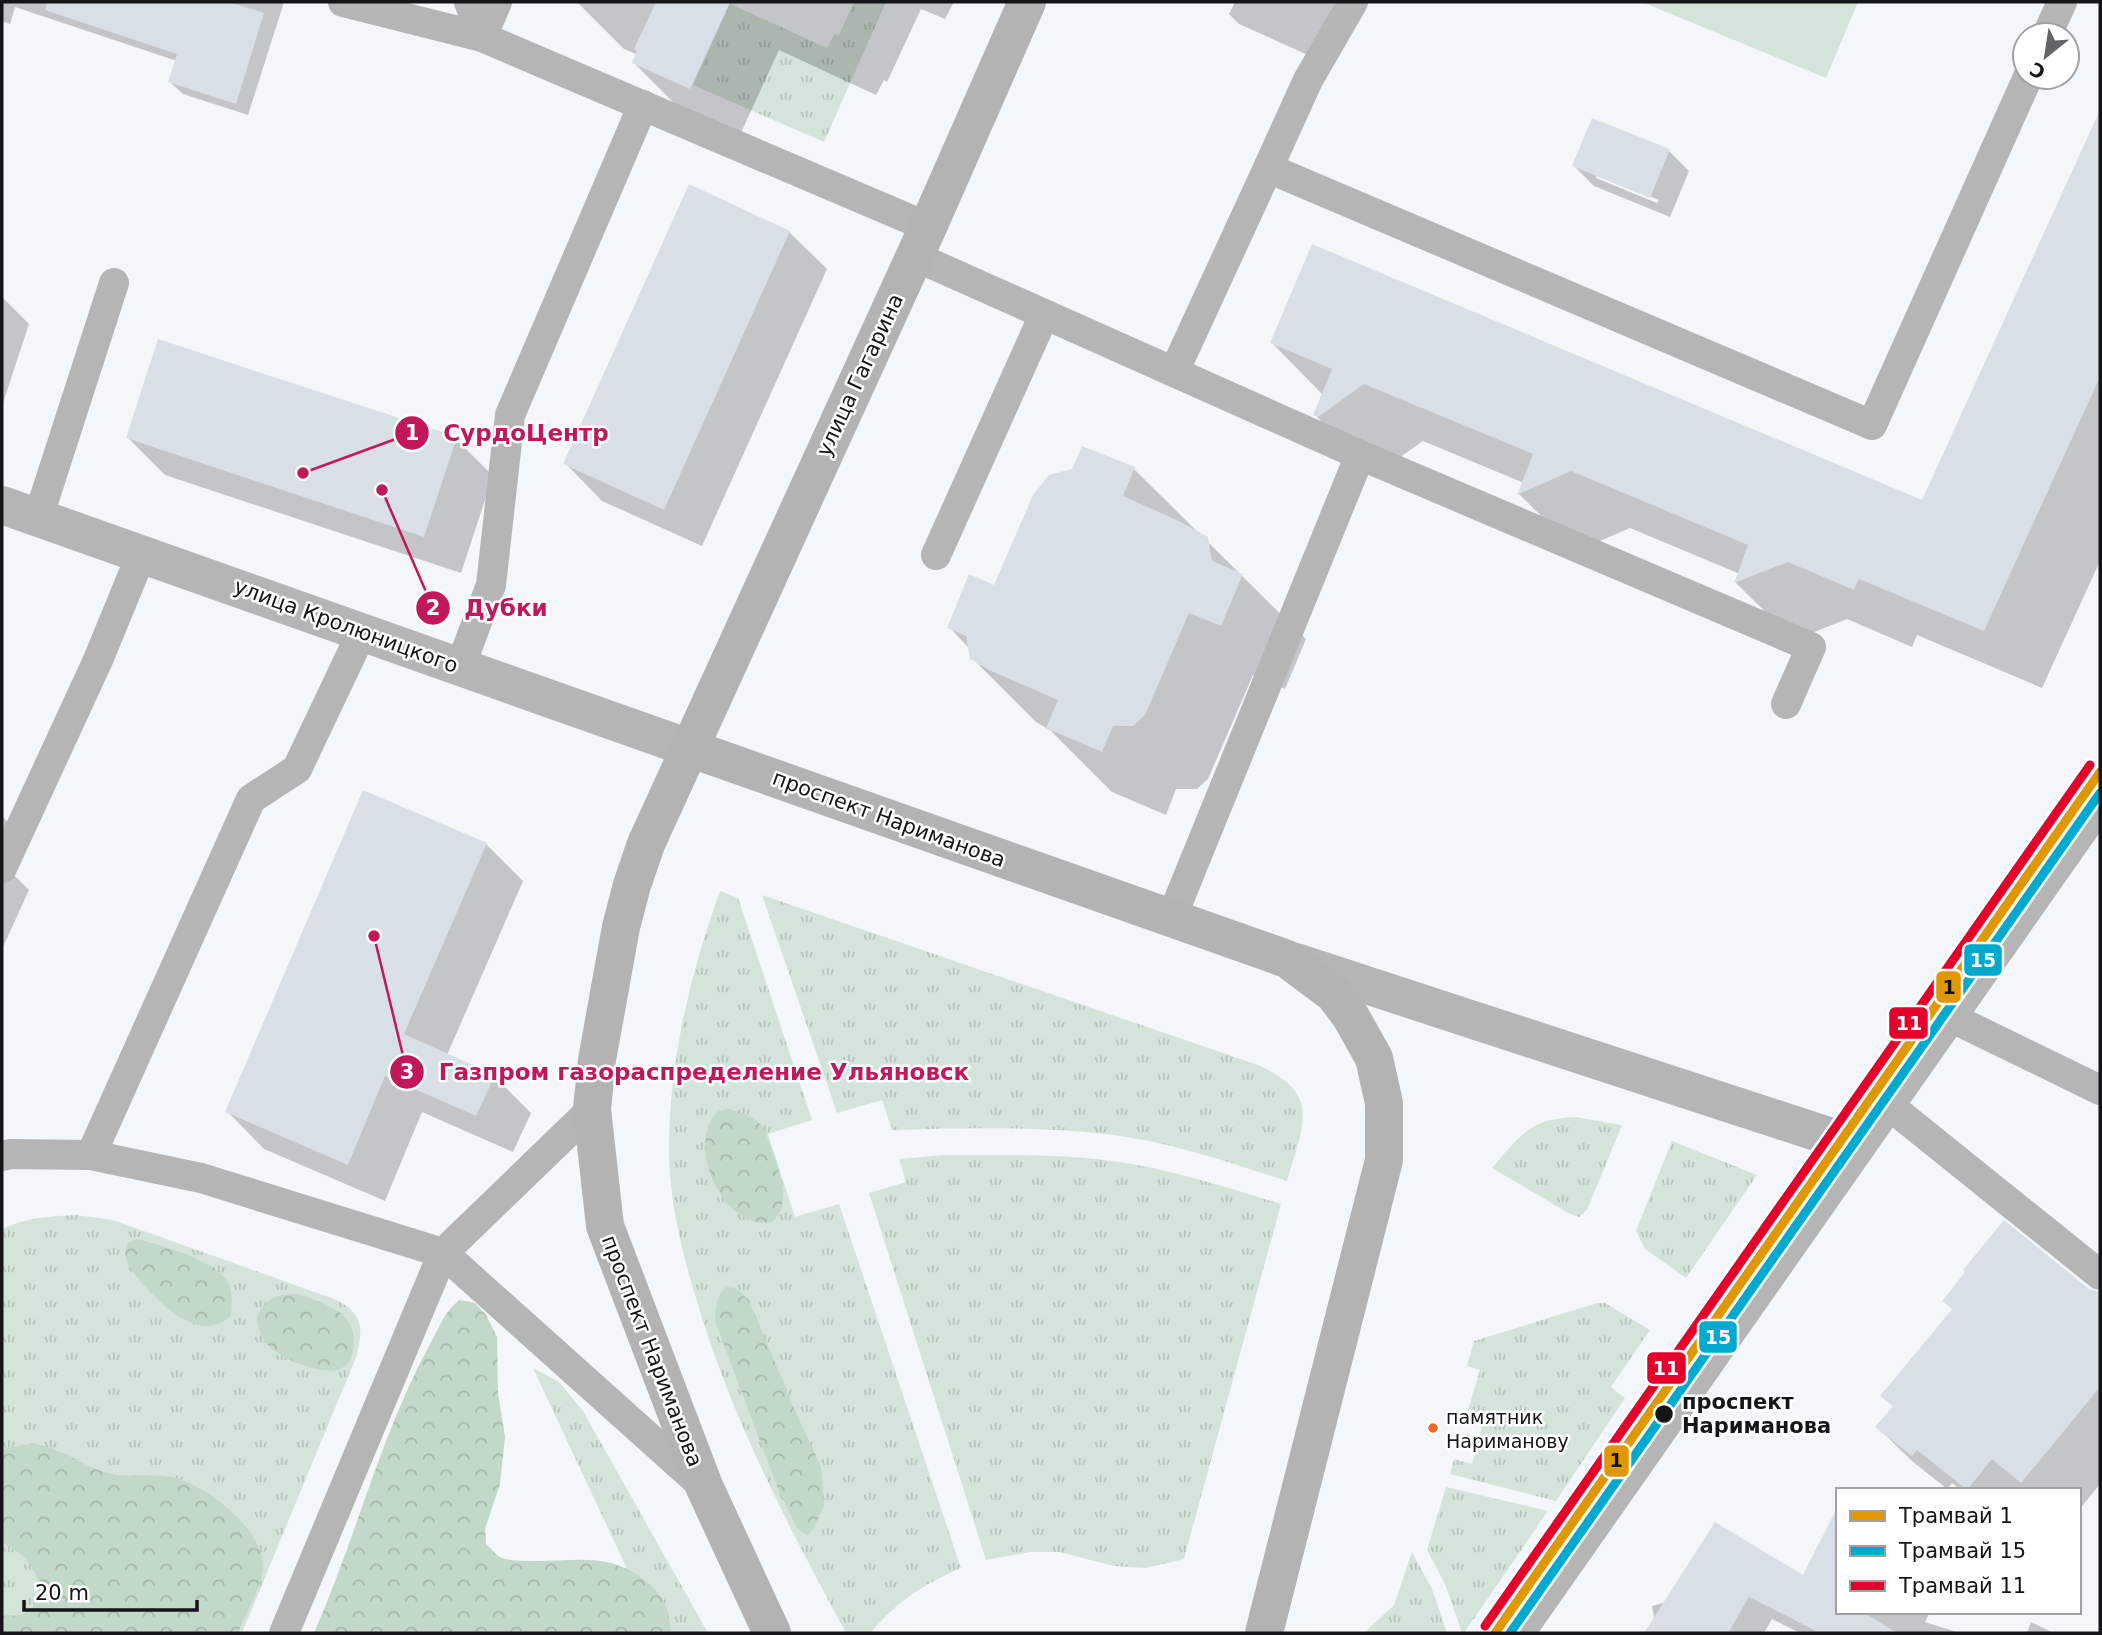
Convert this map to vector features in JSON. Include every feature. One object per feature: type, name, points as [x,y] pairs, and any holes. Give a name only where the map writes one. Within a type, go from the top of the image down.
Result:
[{"type":"main road","name":"улица Гагарина","points":[[689,748],[921,242],[1027,2]]},
{"type":"main road","name":"проспект Нариманова","points":[[772,1633],[704,1486],[605,1226],[592,1109],[600,1037],[632,885],[646,844],[689,748],[1287,959],[1335,994],[1351,1017],[1374,1058],[1384,1103],[1384,1160],[1264,1633]]},
{"type":"street","name":"улица Кролюницкого","points":[[2,505],[689,748]]},
{"type":"street","points":[[1515,1633],[2100,799]]},
{"type":"street","points":[[1287,959],[1856,1145]]},
{"type":"lane","points":[[342,2],[482,37],[643,105],[921,242],[1044,315],[1811,647],[1786,704]]},
{"type":"lane","points":[[469,2],[482,37]]},
{"type":"lane","points":[[482,37],[497,2]]},
{"type":"lane","points":[[1174,372],[1308,80],[1353,2]]},
{"type":"lane","points":[[2053,21],[2062,2]]},
{"type":"lane","points":[[1268,168],[1872,425],[2022,91]]},
{"type":"lane","points":[[460,667],[491,585],[510,415],[643,105]]},
{"type":"lane","points":[[38,518],[114,283]]},
{"type":"lane","points":[[936,555],[1044,315]]},
{"type":"lane","points":[[1171,919],[1360,454]]},
{"type":"lane","points":[[2,868],[98,660],[142,553]]},
{"type":"lane","points":[[91,1155],[251,799],[297,769],[362,632]]},
{"type":"lane","points":[[1948,1016],[2100,1090]]},
{"type":"lane","points":[[1886,1103],[2100,1275]]},
{"type":"lane","points":[[284,1633],[443,1254],[592,1109]]},
{"type":"lane","points":[[2,1157],[11,1154],[91,1155],[201,1178],[443,1254],[704,1486]]},
{"type":"green space","points":[[854,2],[886,2],[824,142],[693,85],[730,4],[827,48],[834,34],[839,35]]},
{"type":"green space","points":[[1642,2],[1858,2],[1826,78]]},
{"type":"green space","points":[[720,891],[738,898],[812,1120],[768,1134],[795,1217],[839,1204],[961,1568],[912,1594],[890,1612],[871,1633],[846,1633],[762,1468],[709,1340],[677,1223],[669,1150],[677,1051],[699,954]]},
{"type":"green space","points":[[762,895],[1258,1065],[1279,1076],[1300,1100],[1303,1113],[1302,1127],[1287,1181],[1197,1153],[1129,1137],[1079,1131],[1025,1129],[892,1130],[882,1100],[837,1113]]},
{"type":"green space","points":[[728,1109],[753,1119],[765,1130],[783,1191],[779,1214],[771,1222],[754,1221],[739,1214],[725,1200],[714,1183],[705,1145],[708,1126],[718,1111]]},
{"type":"green space","points":[[1576,1117],[1622,1125],[1587,1210],[1579,1217],[1492,1168],[1519,1137],[1537,1125],[1560,1118]]},
{"type":"green space","points":[[1672,1141],[1757,1175],[1686,1278],[1645,1249],[1636,1231]]},
{"type":"green space","points":[[945,1155],[1045,1156],[1127,1163],[1193,1178],[1281,1204],[1184,1559],[1145,1568],[1114,1566],[1059,1552],[1031,1552],[986,1560],[869,1193],[906,1182],[899,1159]]},
{"type":"green space","points":[[76,1215],[113,1220],[337,1300],[352,1311],[359,1323],[357,1355],[242,1633],[2,1633],[2,1229],[38,1218]]},
{"type":"green space","points":[[138,1239],[184,1254],[208,1264],[217,1271],[229,1286],[231,1315],[220,1323],[207,1326],[195,1324],[170,1310],[141,1282],[127,1262],[127,1246]]},
{"type":"green space","points":[[726,1287],[736,1288],[749,1300],[821,1467],[824,1505],[814,1528],[807,1535],[797,1528],[778,1489],[715,1321],[718,1298]]},
{"type":"green space","points":[[299,1294],[330,1306],[346,1318],[351,1326],[354,1336],[352,1353],[349,1362],[342,1368],[331,1371],[302,1365],[275,1351],[264,1340],[257,1317],[261,1310],[274,1298]]},
{"type":"green space","points":[[460,1300],[475,1303],[486,1315],[497,1337],[498,1393],[505,1437],[500,1484],[485,1529],[486,1544],[498,1556],[506,1559],[593,1560],[634,1572],[662,1598],[671,1633],[314,1633],[412,1379],[443,1320]]},
{"type":"green space","points":[[1597,1303],[1605,1303],[1650,1330],[1611,1387],[1625,1398],[1556,1501],[1450,1474],[1454,1459],[1472,1464],[1485,1415],[1468,1410],[1480,1370],[1467,1366],[1474,1341]]},
{"type":"green space","points":[[533,1368],[559,1382],[583,1411],[708,1633],[657,1633]]},
{"type":"green space","points":[[33,1443],[52,1448],[112,1474],[175,1478],[204,1491],[235,1514],[257,1543],[262,1559],[260,1582],[238,1633],[2,1633],[2,1616],[21,1615],[30,1610],[38,1597],[38,1582],[32,1568],[19,1553],[2,1542],[2,1449]]},
{"type":"green space","points":[[1446,1487],[1548,1511],[1464,1633],[1445,1584],[1427,1550]]},
{"type":"green space","points":[[1412,1552],[1432,1589],[1447,1633],[1364,1633],[1394,1605]]},
{"type":"building","points":[[47,2],[229,2],[264,13],[236,104],[168,82],[177,54],[45,10]]},
{"type":"building","points":[[656,2],[730,2],[690,89],[632,63],[637,51],[634,49]]},
{"type":"building","points":[[2100,110],[2100,377],[1984,631],[1859,579],[1854,590],[1788,562],[1734,583],[1748,545],[1571,471],[1517,495],[1533,454],[1364,384],[1318,417],[1313,415],[1332,369],[1270,343],[1312,244],[1922,500]]},
{"type":"building","points":[[1592,118],[1670,149],[1650,198],[1572,166]]},
{"type":"building","points":[[689,184],[790,231],[664,510],[563,464]]},
{"type":"building","points":[[158,339],[457,437],[424,537],[126,438]]},
{"type":"building","points":[[1082,446],[1135,467],[1123,496],[1208,537],[1212,561],[1243,574],[1221,626],[1189,613],[1145,715],[1133,726],[1113,726],[1102,752],[1046,728],[1058,700],[970,659],[966,636],[947,628],[969,574],[994,585],[1033,495],[1049,475],[1072,469]]},
{"type":"building","points":[[363,790],[487,843],[404,1034],[495,1075],[476,1116],[385,1076],[348,1165],[225,1112]]},
{"type":"building","points":[[2004,1220],[2089,1289],[2100,1292],[2100,1387],[2021,1483],[1992,1459],[1969,1488],[1964,1488],[1917,1450],[1912,1456],[1875,1427],[1893,1406],[1880,1396],[1952,1309],[1942,1301],[1965,1272],[1963,1270]]},
{"type":"building","points":[[1836,1510],[1836,1614],[1866,1614],[1897,1633],[1820,1633],[1749,1597],[1728,1633],[1644,1633],[1715,1522],[1803,1575]]},
{"type":"tram line","name":"11","points":[[1485,1626],[2090,765]]},
{"type":"tram line","name":"1","points":[[1495,1633],[2100,772]]},
{"type":"tram line","name":"15","points":[[1510,1633],[2100,793]]},
{"type":"place","name":"СурдоЦентр","points":[[303,473]]},
{"type":"place","name":"Дубки","points":[[382,490]]},
{"type":"place","name":"Газпром газораспределение Ульяновск","points":[[374,936]]},
{"type":"place","name":"проспект Нариманова","points":[[1664,1414]]},
{"type":"place","name":"памятник Нариманову","points":[[1433,1428]]}]
